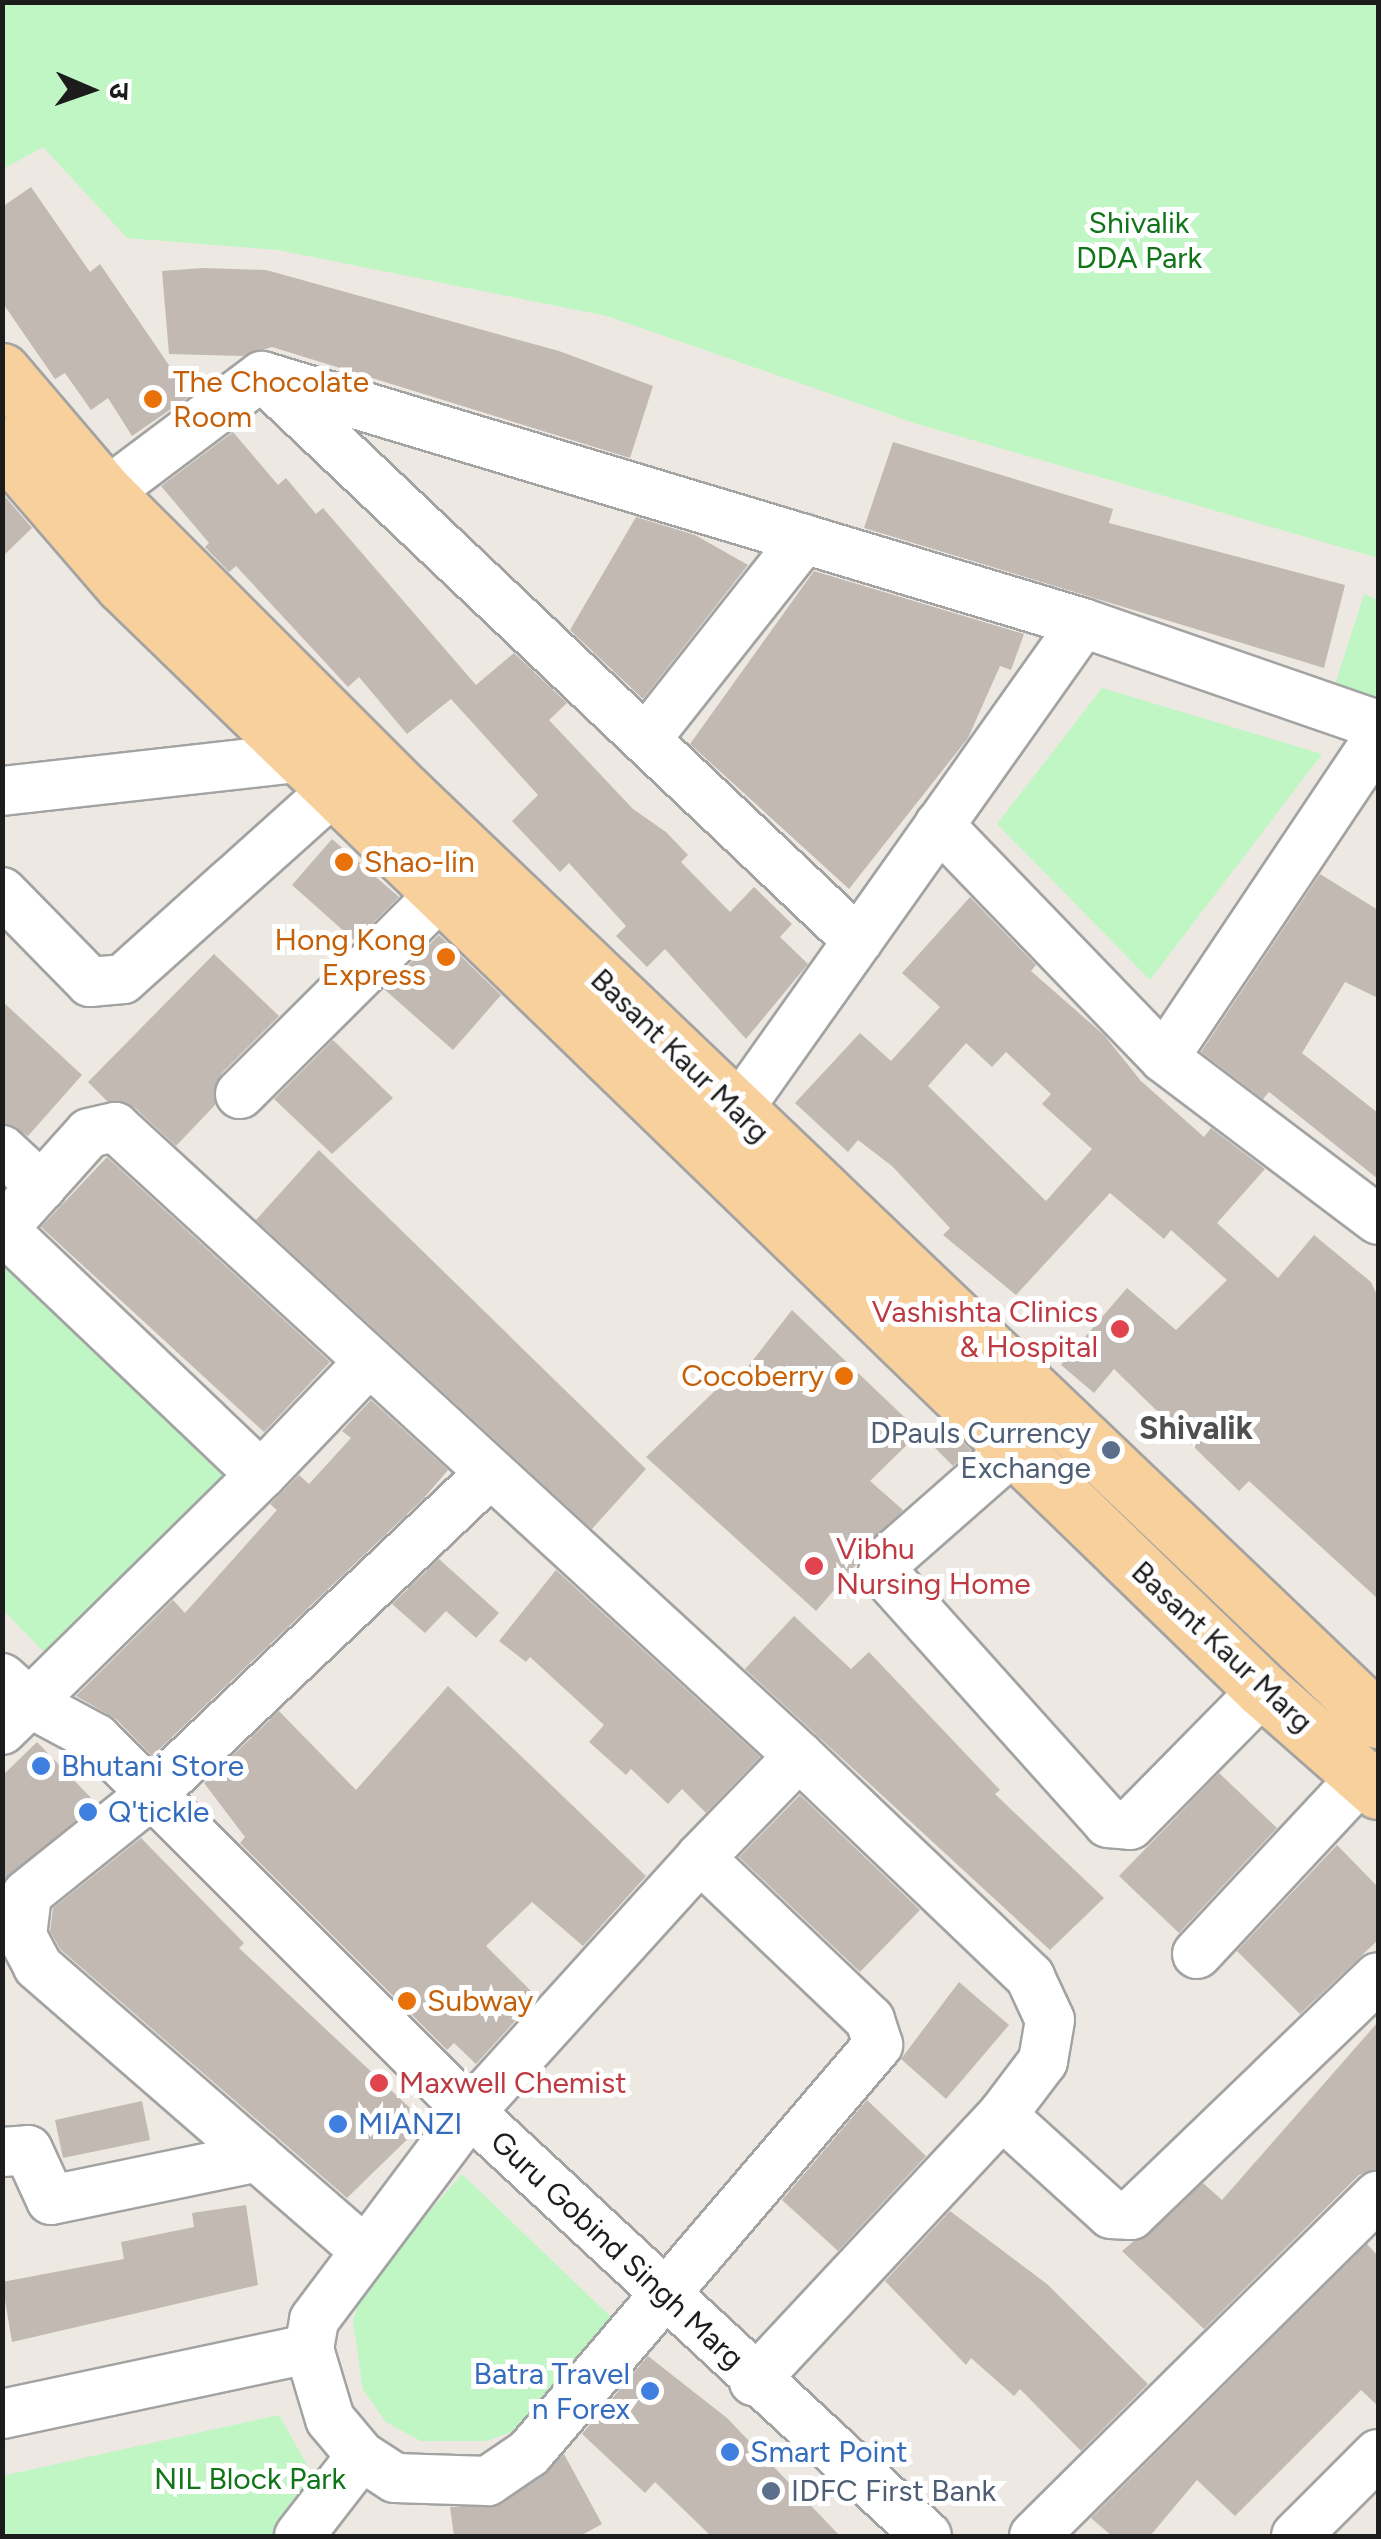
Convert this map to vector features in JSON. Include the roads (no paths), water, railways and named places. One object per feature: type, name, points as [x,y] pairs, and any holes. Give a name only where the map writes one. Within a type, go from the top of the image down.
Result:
[{"type":"main road","name":"Basant Kaur Marg","points":[[2,371],[340,759],[444,891],[1263,1690],[1370,1783]]},
{"type":"main road","name":"Basant Kaur Marg","points":[[2,445],[122,585],[340,759],[737,1111],[1378,1720]]},
{"type":"street","points":[[106,493],[262,376]]},
{"type":"street","points":[[262,376],[1082,623],[1378,724]]},
{"type":"street","points":[[262,376],[858,941]]},
{"type":"street","points":[[646,739],[804,540]]},
{"type":"street","points":[[737,1111],[1082,623]]},
{"type":"street","points":[[1164,1058],[1378,738]]},
{"type":"street","points":[[2,791],[340,759]]},
{"type":"street","points":[[2,892],[90,982],[123,979],[340,759]]},
{"type":"street","points":[[939,826],[1164,1058],[1374,1207]]},
{"type":"street","points":[[240,1094],[444,891]]},
{"type":"street","points":[[261,1475],[3,1229],[89,1133],[114,1128],[799,1756],[1012,1958],[1044,2000],[1049,2050],[1002,2116],[754,2381]]},
{"type":"street","points":[[2,1150],[42,1187]]},
{"type":"street","points":[[12,1703],[261,1475],[369,1362]]},
{"type":"street","points":[[1015,1448],[893,1554],[883,1572],[1108,1823],[1130,1825],[1263,1690]]},
{"type":"street","points":[[363,2248],[258,2158],[20,1969],[27,1894],[152,1794],[489,1474]]},
{"type":"street","name":"Guru Gobind Singh Marg","points":[[12,1703],[97,1739],[470,2112],[664,2286],[754,2381],[927,2536]]},
{"type":"street","points":[[700,1858],[870,2020],[878,2045],[664,2286],[529,2454],[488,2481],[395,2478],[361,2456],[330,2419],[309,2349],[314,2320],[363,2248],[470,2112],[700,1858],[799,1756]]},
{"type":"street","points":[[1197,1954],[1370,1783]]},
{"type":"street","points":[[1002,2116],[1111,2214],[1132,2215],[1378,1978]]},
{"type":"street","points":[[2,2152],[28,2150],[52,2200],[258,2158]]},
{"type":"street","points":[[1034,2536],[1378,2195]]},
{"type":"street","points":[[2,2414],[309,2349]]},
{"type":"street","points":[[1296,2536],[1378,2454]]},
{"type":"street","points":[[298,2536],[361,2456]]},
{"type":"place","name":"The Chocolate Room","points":[[153,399]]},
{"type":"place","name":"Shao-lin","points":[[344,862]]},
{"type":"place","name":"Hong Kong Express","points":[[446,957]]},
{"type":"place","name":"Vashishta Clinics & Hospital","points":[[1120,1329]]},
{"type":"place","name":"Cocoberry","points":[[844,1376]]},
{"type":"place","name":"DPauls Currency Exchange","points":[[1111,1450]]},
{"type":"place","name":"Vibhu Nursing Home","points":[[814,1566]]},
{"type":"place","name":"Bhutani Store","points":[[41,1766]]},
{"type":"place","name":"Q'tickle","points":[[88,1812]]},
{"type":"place","name":"Subway","points":[[407,2001]]},
{"type":"place","name":"Maxwell Chemist","points":[[379,2083]]},
{"type":"place","name":"MIANZI","points":[[338,2124]]},
{"type":"place","name":"Batra Travel n Forex","points":[[650,2391]]},
{"type":"place","name":"Smart Point","points":[[730,2452]]},
{"type":"place","name":"IDFC First Bank","points":[[771,2491]]},
{"type":"district","name":"Shivalik","points":[[1196,1428]]},
{"type":"park label","name":"Shivalik DDA Park","points":[[1139,240]]},
{"type":"park label","name":"NIL Block Park","points":[[250,2479]]}]
